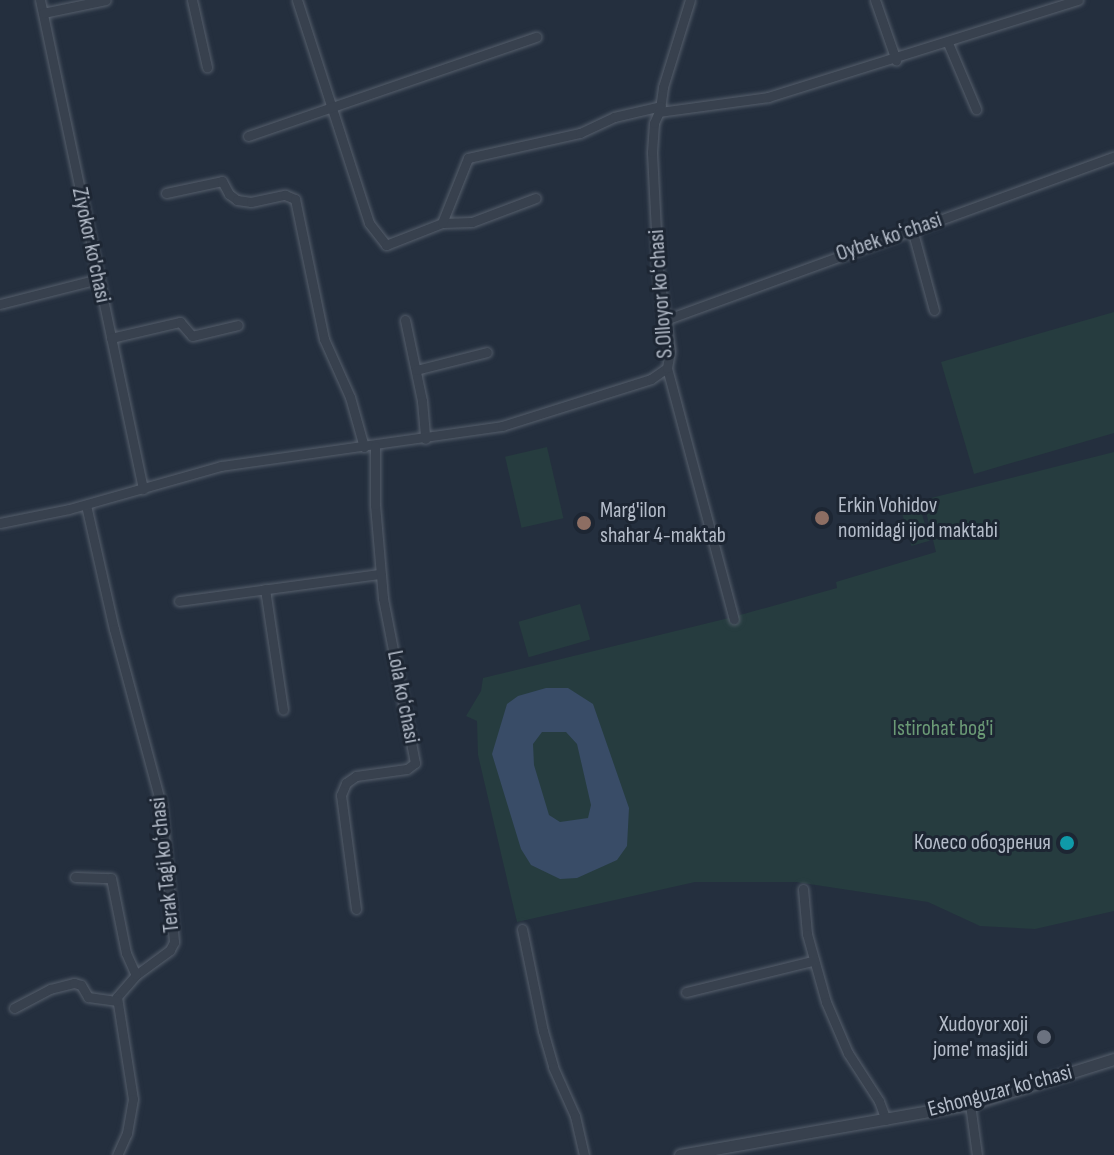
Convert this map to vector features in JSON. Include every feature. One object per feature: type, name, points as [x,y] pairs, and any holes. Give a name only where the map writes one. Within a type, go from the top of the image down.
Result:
[{"type":"street","name":"Ziyokor ko'chasi","points":[[40,0],[143,489]]},
{"type":"street","points":[[43,13],[106,0]]},
{"type":"street","points":[[192,0],[207,67]]},
{"type":"street","points":[[297,0],[329,107],[369,223],[386,245],[442,223],[472,222],[536,198]]},
{"type":"street","name":"S.Olloyor koʻchasi","points":[[0,523],[86,505],[221,466],[425,439],[541,415],[651,379],[667,368],[670,351],[658,271],[652,152],[654,123],[660,109],[663,87],[690,0]]},
{"type":"street","points":[[875,0],[896,60]]},
{"type":"street","points":[[442,223],[468,158],[580,133],[614,117],[768,97],[896,60],[1078,0]]},
{"type":"street","points":[[248,136],[536,37]]},
{"type":"street","points":[[948,43],[976,109]]},
{"type":"street","name":"Oybek koʻchasi","points":[[665,320],[1114,157]]},
{"type":"street","points":[[166,193],[222,181],[229,194],[237,200],[251,202],[285,195],[295,199],[324,339],[350,397],[364,447]]},
{"type":"street","points":[[912,229],[934,310]]},
{"type":"street","points":[[0,304],[98,279]]},
{"type":"street","points":[[405,320],[416,370],[425,439]]},
{"type":"street","points":[[111,338],[180,322],[192,336],[238,325]]},
{"type":"street","points":[[416,370],[487,352]]},
{"type":"street","points":[[667,368],[734,619]]},
{"type":"street","name":"Lola koʻchasi","points":[[356,909],[341,795],[346,783],[356,776],[407,769],[415,763],[380,574],[375,446]]},
{"type":"street","name":"Terak Tagi koʻchasi","points":[[86,505],[114,629],[161,804],[174,942],[170,950],[136,975],[116,1001]]},
{"type":"street","points":[[179,601],[380,574]]},
{"type":"street","points":[[265,589],[283,710]]},
{"type":"street","points":[[75,877],[111,878],[126,953],[136,975]]},
{"type":"street","points":[[803,889],[802,909],[812,961],[840,1035],[879,1101],[886,1120]]},
{"type":"street","points":[[522,929],[549,1055],[575,1116],[584,1155]]},
{"type":"street","points":[[686,992],[812,961]]},
{"type":"street","points":[[14,1008],[50,989],[74,983],[81,985],[88,997],[116,1001],[133,1099],[129,1125],[117,1155]]},
{"type":"street","name":"Eshonguzar ko'chasi","points":[[680,1155],[970,1104],[1113,1061]]},
{"type":"street","points":[[970,1104],[977,1155]]},
{"type":"green space","points":[[1114,312],[1114,433],[974,474],[941,362]]},
{"type":"green space","points":[[547,447],[563,518],[522,528],[505,457]]},
{"type":"green space","name":"Istirohat bog'i","points":[[1114,452],[1114,911],[1035,929],[980,926],[928,902],[796,882],[695,882],[517,922],[478,755],[477,721],[466,716],[481,691],[483,678],[733,617],[837,588],[836,582],[936,552],[923,500]]},
{"type":"green space","points":[[920,507],[930,541],[911,546],[902,512]]},
{"type":"green space","points":[[580,604],[590,640],[529,657],[518,622]]},
{"type":"water","points":[[546,688],[568,688],[593,704],[629,808],[627,846],[617,860],[577,878],[560,879],[531,865],[521,849],[492,754],[507,704],[518,696]],"holes":[[[542,732],[566,732],[577,744],[591,805],[588,818],[560,822],[549,815],[534,765],[533,744]]]},
{"type":"place","name":"Erkin Vohidov nomidagi ijod maktabi","points":[[822,518]]},
{"type":"place","name":"Marg'ilon shahar 4-maktab","points":[[584,523]]},
{"type":"place","name":"Колесо обозрения","points":[[1067,843]]},
{"type":"place","name":"Xudoyor xoji jome' masjidi","points":[[1044,1037]]}]
